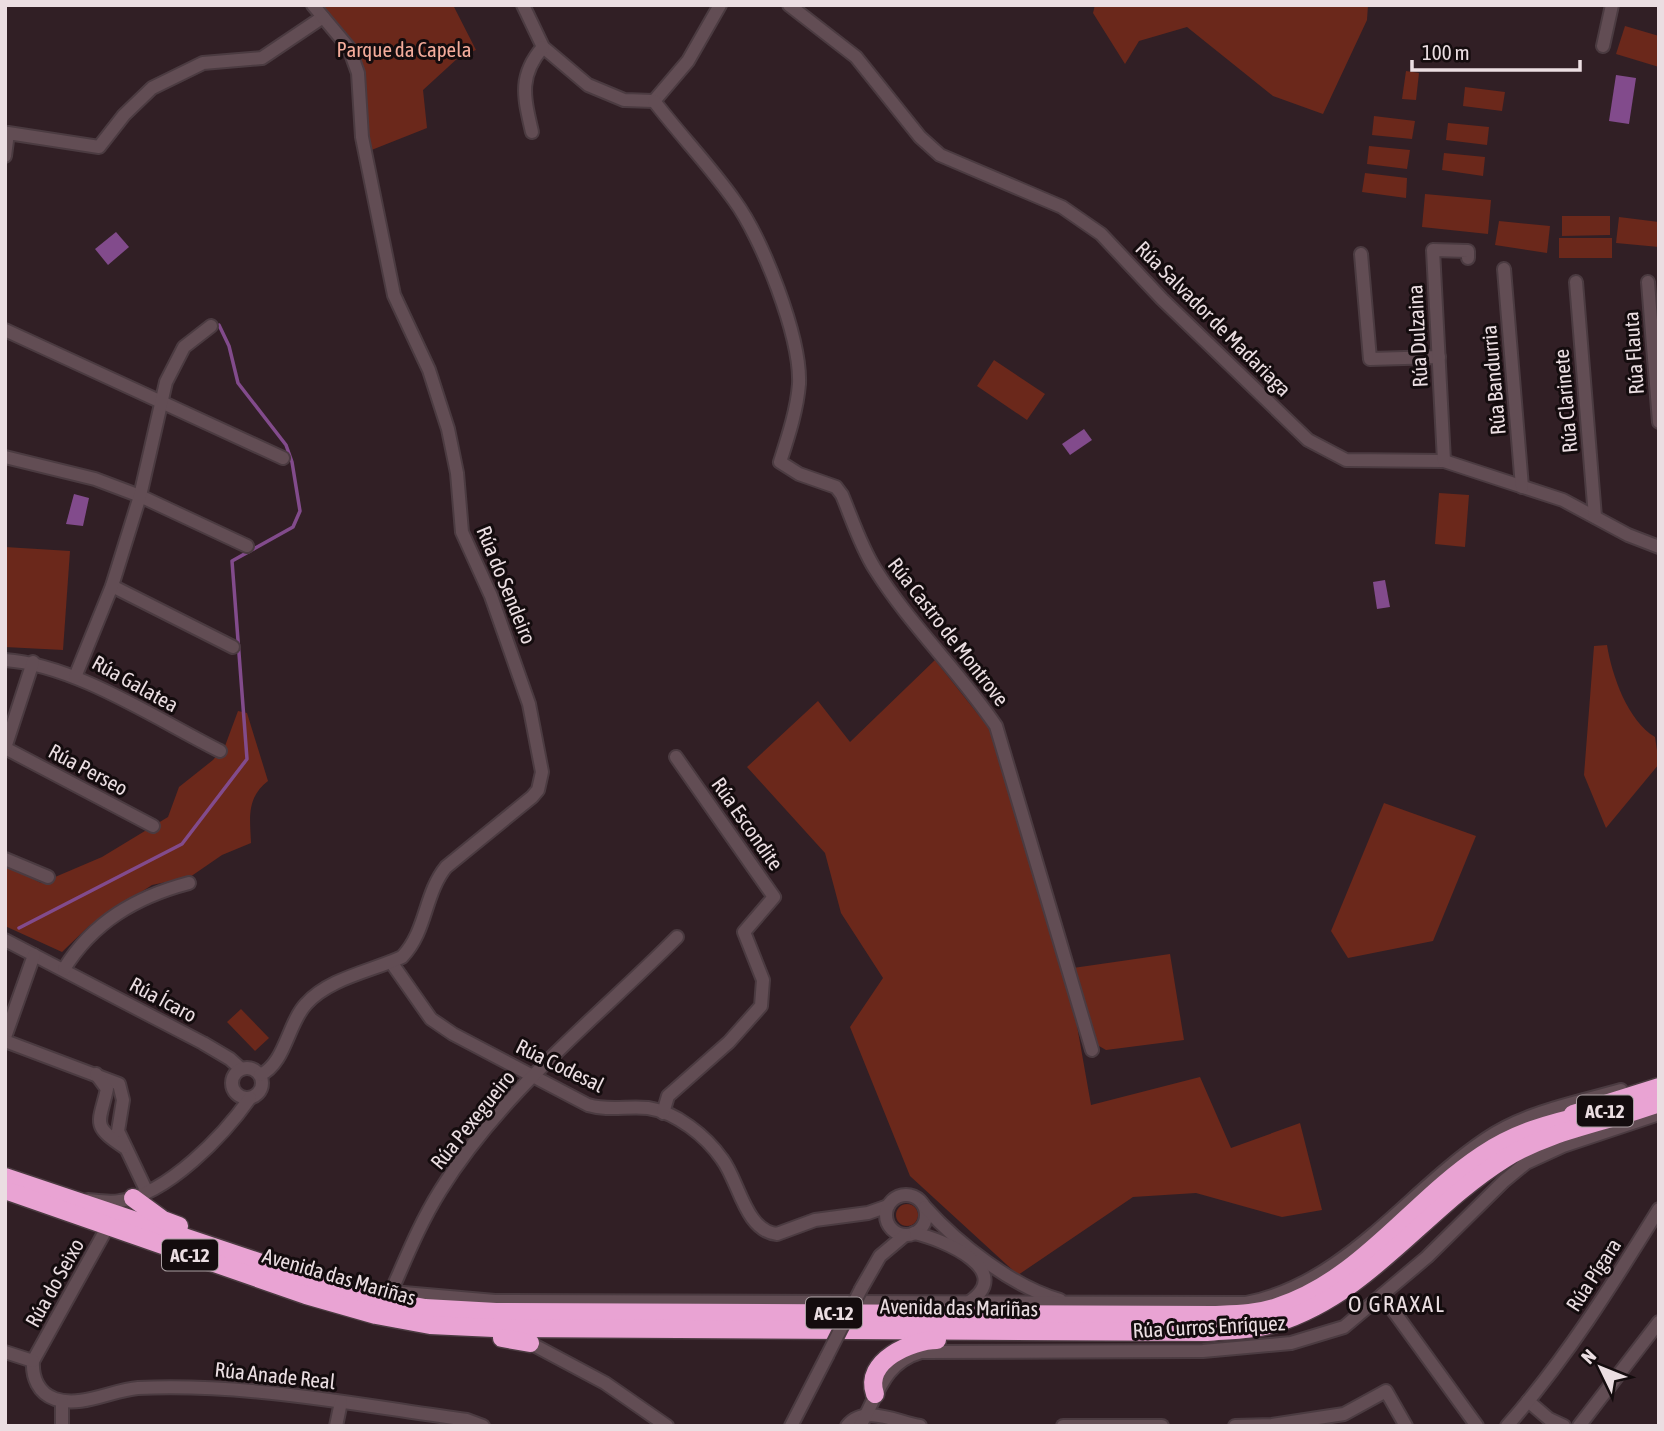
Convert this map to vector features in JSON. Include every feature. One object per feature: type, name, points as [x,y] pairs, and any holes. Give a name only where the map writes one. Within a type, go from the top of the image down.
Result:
[{"type":"highway","points":[[1550,1123],[1659,1087]]},
{"type":"highway","name":"Avenida das Mariñas","points":[[5,1177],[295,1275],[389,1303],[465,1311],[1102,1316],[1245,1314],[1276,1307],[1327,1284],[1368,1253],[1461,1169],[1510,1138],[1550,1123],[1659,1101]]},
{"type":"highway","name":"Avenida das Mariñas","points":[[5,1190],[306,1295],[376,1315],[430,1325],[494,1328],[1086,1332],[1235,1330],[1292,1317],[1351,1285],[1504,1158],[1547,1137],[1618,1118],[1659,1101]]},
{"type":"highway","points":[[1618,1118],[1655,1116]]},
{"type":"highway","points":[[140,1195],[156,1214],[171,1224],[258,1255],[295,1275]]},
{"type":"highway","points":[[376,1315],[419,1330],[530,1343]]},
{"type":"highway","points":[[875,1394],[874,1380],[883,1364],[912,1343],[1043,1339],[1086,1332]]},
{"type":"street","name":"Rúa do Sendeiro","points":[[140,1195],[184,1168],[261,1089],[260,1075],[273,1066],[306,1003],[337,984],[402,957],[416,938],[432,889],[446,867],[532,797],[538,790],[542,772],[524,683],[491,596],[461,532],[457,473],[438,397],[429,370],[394,295],[362,137],[360,84],[355,58],[313,5]]},
{"type":"street","points":[[523,5],[543,47],[588,85],[624,100],[654,101],[688,61],[720,5]]},
{"type":"street","name":"Rúa Salvador de Madariaga","points":[[789,5],[856,57],[920,137],[940,155],[1062,207],[1101,234],[1181,318],[1308,440],[1346,460],[1444,461],[1563,500],[1657,551]]},
{"type":"street","points":[[1603,46],[1612,5]]},
{"type":"street","points":[[5,156],[6,133],[99,148],[124,115],[152,88],[203,63],[262,58],[323,17]]},
{"type":"street","points":[[532,132],[525,101],[525,74],[543,47]]},
{"type":"street","name":"Rúa Castro de Montrove","points":[[654,101],[736,202],[768,266],[794,335],[799,384],[791,426],[780,462],[799,474],[836,487],[873,566],[898,603],[973,692],[996,726],[1092,1050]]},
{"type":"street","name":"Rúa Dulzaina","points":[[1444,461],[1433,250],[1468,251],[1468,258]]},
{"type":"street","points":[[1362,254],[1370,359],[1439,357]]},
{"type":"street","name":"Rúa Bandurria","points":[[1504,269],[1522,487]]},
{"type":"street","name":"Rúa Clarinete","points":[[1576,282],[1595,517]]},
{"type":"street","name":"Rúa Flauta","points":[[1648,282],[1659,422]]},
{"type":"street","name":"Rúa Galatea","points":[[211,327],[184,347],[174,361],[160,403],[140,496],[112,586],[75,677],[220,751]]},
{"type":"street","points":[[5,330],[283,458]]},
{"type":"street","points":[[5,457],[95,479],[140,496],[247,546]]},
{"type":"street","points":[[112,586],[233,647]]},
{"type":"street","points":[[5,660],[33,662],[75,677]]},
{"type":"street","name":"Rúa Perseo","points":[[33,662],[5,748],[153,826]]},
{"type":"street","name":"Rúa Escondite","points":[[663,1113],[668,1096],[729,1042],[761,1006],[763,980],[744,932],[774,897],[676,757]]},
{"type":"street","points":[[5,859],[48,877]]},
{"type":"street","points":[[64,969],[101,923],[155,892],[189,883]]},
{"type":"street","name":"Rúa Pexegueiro","points":[[391,1292],[441,1189],[498,1115],[534,1076],[677,937]]},
{"type":"street","name":"Rúa Ícaro","points":[[5,940],[203,1043],[241,1069]]},
{"type":"street","points":[[34,955],[11,1000],[5,1039],[110,1078],[123,1091],[117,1122],[140,1195],[121,1201],[73,1200]]},
{"type":"street","name":"Rúa Codesal","points":[[391,962],[431,1019],[453,1034],[598,1108],[648,1108],[688,1125],[723,1160],[755,1222],[764,1230],[777,1234],[832,1216],[857,1214],[888,1206]]},
{"type":"street","points":[[236,1117],[237,1094],[233,1080],[241,1069],[250,1068],[260,1075]]},
{"type":"street","points":[[96,1074],[107,1089],[97,1120],[99,1126],[124,1147]]},
{"type":"street","points":[[295,1275],[391,1292],[495,1301],[1228,1304],[1270,1298],[1289,1292],[1331,1268],[1437,1175],[1488,1137],[1544,1111],[1659,1082]]},
{"type":"street","points":[[237,1094],[250,1098]]},
{"type":"street","points":[[1655,1116],[1659,1126]]},
{"type":"street","name":"Rúa Curros Enríquez","points":[[863,1420],[889,1370],[908,1356],[921,1352],[1203,1351],[1292,1343],[1344,1327],[1526,1163],[1563,1146],[1655,1116]]},
{"type":"street","points":[[791,1426],[874,1265],[887,1224],[888,1206],[896,1197],[907,1194],[918,1198],[925,1207],[1014,1280],[1058,1300],[1088,1304]]},
{"type":"street","points":[[874,1265],[889,1246],[923,1225],[925,1207]]},
{"type":"street","name":"Rúa Pígara","points":[[1507,1426],[1614,1285],[1659,1209]]},
{"type":"street","name":"Rúa Codesal","points":[[857,1214],[887,1224]]},
{"type":"street","points":[[887,1224],[909,1234],[947,1244],[980,1267],[984,1278],[982,1288],[966,1304]]},
{"type":"street","name":"Rúa do Seixo","points":[[62,1401],[47,1395],[37,1385],[32,1370],[33,1361],[107,1226]]},
{"type":"street","points":[[1382,1295],[1477,1426]]},
{"type":"street","points":[[1579,1426],[1659,1322]]},
{"type":"street","points":[[530,1343],[604,1383],[667,1426]]},
{"type":"street","points":[[5,1352],[33,1361]]},
{"type":"street","name":"Rúa Anade Real","points":[[62,1401],[82,1400],[137,1388],[208,1387],[270,1391],[467,1420],[483,1426]]},
{"type":"street","points":[[1235,1426],[1344,1420],[1386,1391],[1406,1426]]},
{"type":"street","points":[[875,1394],[897,1424]]},
{"type":"street","points":[[61,1426],[62,1401]]},
{"type":"street","points":[[1528,1401],[1549,1419],[1564,1426]]},
{"type":"street","points":[[336,1426],[341,1402]]},
{"type":"street","points":[[847,1426],[852,1420],[919,1426]]},
{"type":"street","points":[[1063,1426],[1162,1426]]},
{"type":"green space","name":"Parque da Capela","points":[[319,5],[453,5],[476,50],[459,57],[423,90],[427,128],[369,151],[365,81],[358,54]]},
{"type":"green space","points":[[1095,5],[1368,5],[1367,20],[1323,114],[1273,96],[1187,27],[1139,41],[1125,64],[1093,13]]},
{"type":"green space","points":[[1625,26],[1659,36],[1659,67],[1616,54]]},
{"type":"green space","points":[[1406,71],[1419,73],[1416,100],[1402,99]]},
{"type":"green space","points":[[1465,87],[1505,92],[1502,111],[1463,106]]},
{"type":"green space","points":[[1374,116],[1415,121],[1412,139],[1372,135]]},
{"type":"green space","points":[[1448,123],[1489,127],[1487,145],[1446,140]]},
{"type":"green space","points":[[1369,146],[1410,150],[1407,169],[1367,164]]},
{"type":"green space","points":[[1444,153],[1485,157],[1483,176],[1442,170]]},
{"type":"green space","points":[[1365,173],[1407,178],[1406,198],[1362,192]]},
{"type":"green space","points":[[1425,194],[1491,200],[1488,234],[1422,227]]},
{"type":"green space","points":[[1562,216],[1610,216],[1610,235],[1562,236]]},
{"type":"green space","points":[[1619,217],[1659,222],[1659,247],[1616,243]]},
{"type":"green space","points":[[1499,221],[1550,226],[1547,253],[1495,245]]},
{"type":"green space","points":[[1559,238],[1612,238],[1612,258],[1559,258]]},
{"type":"green space","points":[[994,360],[1045,394],[1027,420],[977,386]]},
{"type":"green space","points":[[1439,493],[1469,495],[1465,547],[1435,544]]},
{"type":"green space","points":[[5,547],[70,551],[63,650],[5,647]]},
{"type":"green space","points":[[1607,645],[1613,670],[1629,709],[1645,730],[1655,737],[1659,764],[1606,828],[1584,775],[1594,646]]},
{"type":"green space","points":[[935,660],[989,728],[1073,1003],[1091,1105],[1200,1077],[1231,1148],[1300,1123],[1322,1210],[1282,1217],[1196,1193],[1133,1197],[1018,1275],[910,1176],[850,1027],[883,978],[841,913],[825,853],[747,767],[818,701],[850,742]]},
{"type":"green space","points":[[238,711],[247,713],[268,781],[253,801],[250,817],[251,843],[222,855],[190,877],[152,885],[89,926],[62,952],[5,926],[5,865],[41,883],[102,857],[168,817],[179,787],[213,760],[225,746]]},
{"type":"green space","points":[[1384,803],[1476,836],[1433,941],[1348,958],[1331,931]]},
{"type":"green space","points":[[1170,954],[1184,1040],[1106,1050],[1092,1042],[1073,968]]},
{"type":"green space","points":[[241,1009],[269,1038],[255,1051],[227,1022]]},
{"type":"green space","points":[[907,1204],[915,1207],[918,1215],[915,1223],[907,1226],[899,1223],[896,1215],[899,1207]]},
{"type":"shaded area","points":[[1616,75],[1636,78],[1629,124],[1609,121]]},
{"type":"shaded area","points":[[116,232],[129,247],[108,265],[95,249]]},
{"type":"shaded area","points":[[1084,429],[1092,440],[1070,455],[1062,444]]},
{"type":"shaded area","points":[[74,494],[89,498],[83,526],[66,524]]},
{"type":"shaded area","points":[[1385,580],[1390,607],[1377,609],[1373,582]]},
{"type":"waterway","points":[[19,928],[182,844],[247,759],[232,561],[293,527],[300,511],[292,462],[286,445],[238,383],[229,346],[219,325]]},
{"type":"district","name":"O GRAXAL","points":[[1397,1304]]}]
